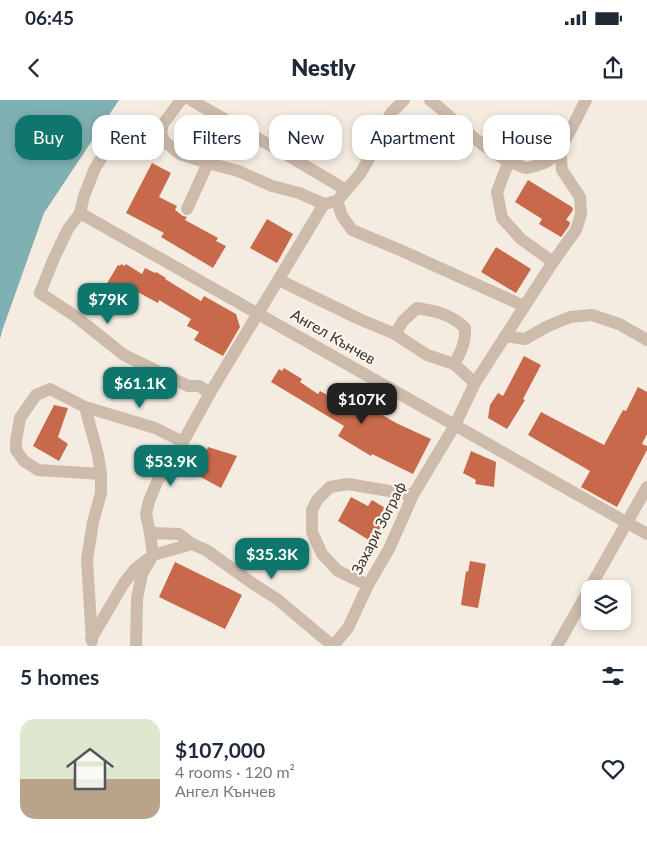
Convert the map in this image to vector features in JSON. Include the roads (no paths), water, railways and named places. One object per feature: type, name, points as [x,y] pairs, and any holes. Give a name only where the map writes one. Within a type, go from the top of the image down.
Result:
[{"type":"street","points":[[164,121],[181,100]]},
{"type":"street","points":[[191,100],[294,158],[346,190]]},
{"type":"street","points":[[164,140],[180,154],[238,171],[272,186],[299,193],[324,204],[338,201],[360,174],[371,156],[380,133],[391,113],[404,100]]},
{"type":"street","points":[[430,100],[486,147],[509,161],[526,168],[548,160]]},
{"type":"street","points":[[570,130],[586,100]]},
{"type":"street","points":[[100,160],[94,168],[80,213],[68,229],[40,293],[75,316],[124,355],[188,386],[199,386],[210,393]]},
{"type":"street","name":"Захари Зограф","points":[[333,646],[348,628],[368,585],[389,549],[414,495],[455,425],[474,383],[576,230],[581,214],[580,197],[562,170],[561,160]]},
{"type":"street","points":[[509,161],[497,192],[502,218],[521,239],[553,262]]},
{"type":"street","points":[[187,209],[208,163]]},
{"type":"street","points":[[338,201],[342,216],[352,230],[524,306]]},
{"type":"street","points":[[136,646],[137,599],[142,574],[153,555],[146,514],[157,482],[183,442],[210,393],[324,204]]},
{"type":"street","name":"Ангел Кънчев","points":[[80,213],[647,534]]},
{"type":"street","points":[[279,280],[359,319],[395,334],[427,356],[454,364],[474,383]]},
{"type":"street","points":[[395,334],[403,321],[417,308],[446,314],[465,328],[466,338],[454,364]]},
{"type":"street","points":[[504,336],[525,339],[546,327],[570,318],[592,315],[619,324],[647,340]]},
{"type":"street","points":[[101,474],[38,470],[24,461],[16,450],[20,418],[36,395],[50,389],[85,407],[155,428],[183,442]]},
{"type":"street","points":[[85,407],[101,474],[100,493],[87,560],[92,643]]},
{"type":"street","points":[[368,585],[338,571],[322,554],[312,532],[312,510],[317,500],[330,487],[348,484],[414,495]]},
{"type":"street","points":[[558,646],[647,487]]},
{"type":"street","points":[[150,533],[179,534],[192,544],[206,550],[277,599],[333,646]]},
{"type":"street","points":[[92,643],[124,583],[135,569],[153,555],[192,544]]},
{"type":"water","points":[[0,100],[119,100],[109,115],[92,115],[92,141],[82,156],[82,115],[15,115],[15,160],[79,160],[44,213],[0,339]]}]
